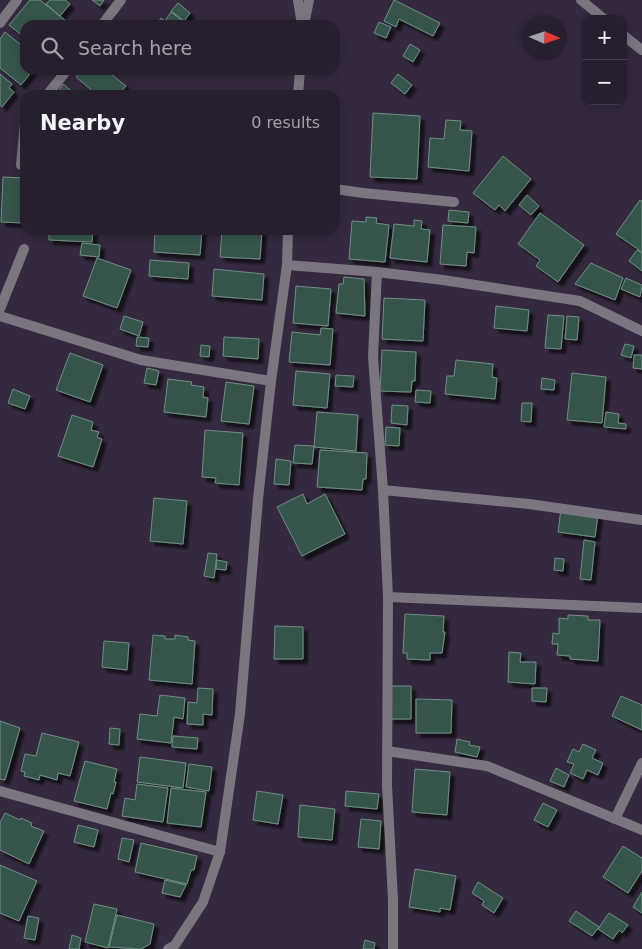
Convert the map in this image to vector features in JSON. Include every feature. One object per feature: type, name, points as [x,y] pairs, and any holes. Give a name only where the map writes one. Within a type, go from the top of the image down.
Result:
[{"type":"street","points":[[0,23],[17,0]]},
{"type":"street","points":[[106,20],[121,0]]},
{"type":"street","points":[[298,0],[302,20]]},
{"type":"street","points":[[304,20],[308,0]]},
{"type":"street","points":[[581,0],[599,15]]},
{"type":"street","points":[[627,38],[642,50]]},
{"type":"street","points":[[51,90],[63,75]]},
{"type":"street","points":[[298,90],[300,75]]},
{"type":"street","points":[[340,190],[454,202]]},
{"type":"street","points":[[168,949],[175,945],[203,902],[220,852],[240,714],[258,499],[286,266],[288,235]]},
{"type":"street","points":[[0,310],[24,249]]},
{"type":"street","points":[[286,266],[377,272],[453,281],[580,301],[642,331]]},
{"type":"street","points":[[377,272],[373,357],[383,490],[388,598],[387,785],[393,900],[393,949]]},
{"type":"street","points":[[0,316],[142,360],[271,381]]},
{"type":"street","points":[[383,490],[529,504],[642,520]]},
{"type":"street","points":[[388,598],[642,608]]},
{"type":"street","points":[[387,750],[487,766],[642,830]]},
{"type":"street","points":[[615,819],[642,763]]},
{"type":"street","points":[[0,791],[220,852]]},
{"type":"building","points":[[30,0],[40,0],[65,20],[20,20],[20,34],[9,25]]},
{"type":"building","points":[[50,0],[65,0],[70,4],[60,16],[46,4]]},
{"type":"building","points":[[92,0],[104,0],[100,6]]},
{"type":"building","points":[[394,0],[440,23],[433,36],[399,19],[396,27],[384,21]]},
{"type":"building","points":[[178,3],[190,13],[183,20],[171,11]]},
{"type":"building","points":[[171,12],[181,20],[166,20]]},
{"type":"building","points":[[379,22],[391,27],[386,38],[374,33]]},
{"type":"building","points":[[5,32],[20,44],[20,75],[29,75],[21,85],[0,68],[0,39]]},
{"type":"building","points":[[410,44],[420,50],[413,62],[403,56]]},
{"type":"building","points":[[0,74],[12,84],[9,88],[14,92],[2,107],[0,105]]},
{"type":"building","points":[[398,74],[412,85],[405,94],[391,83]]},
{"type":"building","points":[[78,75],[112,75],[126,86],[122,90],[91,90],[76,77]]},
{"type":"building","points":[[63,84],[70,90],[59,90]]},
{"type":"building","points":[[373,113],[420,116],[417,179],[370,177]]},
{"type":"building","points":[[446,120],[461,121],[460,130],[472,131],[469,171],[428,167],[430,138],[444,139]]},
{"type":"building","points":[[503,156],[531,179],[505,211],[499,205],[495,210],[473,193]]},
{"type":"building","points":[[3,177],[20,178],[20,223],[1,222]]},
{"type":"building","points":[[527,195],[539,206],[531,215],[519,205]]},
{"type":"building","points":[[640,200],[642,201],[642,252],[616,234]]},
{"type":"building","points":[[449,210],[469,212],[468,223],[448,221]]},
{"type":"building","points":[[540,213],[584,245],[558,282],[536,266],[540,260],[518,244]]},
{"type":"building","points":[[366,217],[377,218],[376,223],[389,225],[385,262],[349,259],[352,221],[366,222]]},
{"type":"building","points":[[414,220],[422,221],[421,229],[430,230],[427,262],[390,258],[394,224],[414,226]]},
{"type":"building","points":[[443,225],[476,227],[474,253],[467,252],[466,266],[440,264]]},
{"type":"building","points":[[49,235],[93,235],[92,242],[49,240]]},
{"type":"building","points":[[155,235],[202,235],[200,255],[154,252]]},
{"type":"building","points":[[222,235],[262,235],[260,259],[220,257]]},
{"type":"building","points":[[82,243],[100,245],[99,257],[80,255]]},
{"type":"building","points":[[637,250],[642,253],[642,271],[629,261]]},
{"type":"building","points":[[97,258],[131,270],[117,308],[83,296]]},
{"type":"building","points":[[150,260],[189,263],[188,279],[149,276]]},
{"type":"building","points":[[591,263],[623,278],[615,300],[575,284]]},
{"type":"building","points":[[214,269],[264,274],[262,300],[212,296]]},
{"type":"building","points":[[344,277],[364,279],[365,316],[336,313],[339,284],[343,284]]},
{"type":"building","points":[[626,278],[642,285],[640,297],[621,289]]},
{"type":"building","points":[[296,286],[331,289],[328,326],[293,323]]},
{"type":"building","points":[[384,298],[425,300],[423,341],[382,339]]},
{"type":"building","points":[[496,306],[529,310],[527,331],[494,328]]},
{"type":"building","points":[[548,315],[564,316],[561,349],[545,348]]},
{"type":"building","points":[[124,316],[143,322],[139,336],[120,329]]},
{"type":"building","points":[[567,316],[579,317],[577,340],[565,339]]},
{"type":"building","points":[[321,328],[333,329],[330,365],[289,362],[292,332],[320,335]]},
{"type":"building","points":[[137,337],[149,338],[148,347],[136,346]]},
{"type":"building","points":[[224,337],[259,339],[258,359],[223,356]]},
{"type":"building","points":[[625,344],[634,346],[631,358],[621,355]]},
{"type":"building","points":[[201,345],[210,346],[209,357],[200,356]]},
{"type":"building","points":[[382,350],[416,352],[415,381],[412,381],[411,392],[380,391]]},
{"type":"building","points":[[70,353],[103,365],[90,402],[56,390]]},
{"type":"building","points":[[634,355],[642,355],[642,369],[633,368]]},
{"type":"building","points":[[456,360],[493,364],[492,377],[497,378],[495,399],[445,394],[447,376],[454,376]]},
{"type":"building","points":[[147,368],[159,371],[156,385],[144,383]]},
{"type":"building","points":[[296,371],[330,374],[327,408],[293,405]]},
{"type":"building","points":[[572,373],[606,377],[602,423],[567,420]]},
{"type":"building","points":[[336,375],[354,376],[353,387],[335,386]]},
{"type":"building","points":[[542,378],[555,380],[554,390],[541,389]]},
{"type":"building","points":[[168,379],[192,382],[191,385],[204,387],[203,397],[208,398],[206,417],[164,412]]},
{"type":"building","points":[[226,382],[254,386],[249,424],[221,421]]},
{"type":"building","points":[[13,389],[30,396],[25,409],[8,403]]},
{"type":"building","points":[[416,390],[431,391],[430,403],[415,402]]},
{"type":"building","points":[[522,403],[532,403],[531,422],[521,421]]},
{"type":"building","points":[[392,405],[408,406],[407,425],[391,423]]},
{"type":"building","points":[[317,412],[358,415],[356,451],[314,447]]},
{"type":"building","points":[[606,412],[619,414],[618,423],[626,424],[626,429],[604,427]]},
{"type":"building","points":[[72,415],[93,422],[91,430],[99,432],[97,437],[102,439],[93,467],[58,456]]},
{"type":"building","points":[[386,427],[400,428],[399,446],[385,445]]},
{"type":"building","points":[[205,430],[243,433],[239,485],[215,483],[216,478],[202,477]]},
{"type":"building","points":[[295,445],[314,446],[312,464],[293,463]]},
{"type":"building","points":[[320,450],[367,453],[366,479],[363,479],[362,490],[317,487]]},
{"type":"building","points":[[276,459],[291,461],[289,485],[274,484]]},
{"type":"building","points":[[303,494],[307,504],[325,494],[345,534],[302,556],[277,507]]},
{"type":"building","points":[[154,498],[187,501],[183,544],[150,541]]},
{"type":"building","points":[[561,509],[598,514],[595,537],[558,532]]},
{"type":"building","points":[[584,540],[595,542],[591,580],[580,579]]},
{"type":"building","points":[[208,553],[217,554],[214,578],[204,576]]},
{"type":"building","points":[[555,558],[564,559],[563,571],[554,570]]},
{"type":"building","points":[[217,560],[227,562],[226,570],[216,569]]},
{"type":"building","points":[[405,614],[444,616],[443,632],[445,632],[442,653],[430,653],[430,660],[407,659],[407,653],[403,653]]},
{"type":"building","points":[[568,615],[588,616],[588,620],[600,620],[598,661],[570,659],[570,656],[557,655],[558,644],[552,644],[553,633],[559,634],[559,618],[568,619]]},
{"type":"building","points":[[275,626],[303,627],[303,659],[274,659]]},
{"type":"building","points":[[153,635],[165,636],[165,639],[175,639],[175,635],[188,637],[188,640],[195,641],[192,684],[149,680]]},
{"type":"building","points":[[104,641],[129,643],[127,670],[102,667]]},
{"type":"building","points":[[509,652],[521,653],[520,662],[536,662],[535,684],[508,682]]},
{"type":"building","points":[[390,686],[411,686],[411,719],[390,719]]},
{"type":"building","points":[[198,688],[213,689],[212,715],[203,714],[203,725],[187,724],[188,702],[197,703]]},
{"type":"building","points":[[532,688],[547,688],[546,702],[532,701]]},
{"type":"building","points":[[160,695],[185,698],[183,719],[174,717],[171,743],[137,739],[140,714],[157,716]]},
{"type":"building","points":[[621,696],[642,705],[642,730],[612,716]]},
{"type":"building","points":[[416,699],[452,700],[451,733],[416,733]]},
{"type":"building","points":[[0,721],[20,728],[5,780],[0,779]]},
{"type":"building","points":[[110,728],[120,729],[119,745],[109,744]]},
{"type":"building","points":[[42,733],[79,742],[70,776],[58,773],[57,780],[40,775],[39,780],[24,776],[25,772],[21,771],[25,754],[36,756]]},
{"type":"building","points":[[173,736],[198,738],[197,749],[172,747]]},
{"type":"building","points":[[457,739],[470,742],[469,745],[480,747],[477,757],[455,752]]},
{"type":"building","points":[[583,744],[596,750],[592,758],[603,763],[598,775],[587,770],[583,779],[570,773],[574,764],[567,762],[573,749],[579,752]]},
{"type":"building","points":[[140,757],[186,763],[183,788],[137,782]]},
{"type":"building","points":[[85,761],[117,769],[113,794],[111,793],[107,809],[74,801]]},
{"type":"building","points":[[189,764],[212,767],[209,791],[186,787]]},
{"type":"building","points":[[556,768],[569,775],[564,787],[550,781]]},
{"type":"building","points":[[415,769],[450,772],[447,815],[412,812]]},
{"type":"building","points":[[137,784],[168,788],[163,822],[122,816],[125,798],[135,800]]},
{"type":"building","points":[[171,788],[206,792],[201,827],[167,823]]},
{"type":"building","points":[[257,791],[283,795],[278,824],[253,820]]},
{"type":"building","points":[[346,791],[379,794],[377,809],[345,806]]},
{"type":"building","points":[[543,803],[557,810],[548,827],[534,820]]},
{"type":"building","points":[[300,805],[335,809],[332,840],[298,837]]},
{"type":"building","points":[[5,813],[32,823],[31,826],[44,831],[29,864],[0,850],[0,823]]},
{"type":"building","points":[[361,819],[381,821],[379,849],[358,847]]},
{"type":"building","points":[[78,825],[98,830],[94,847],[74,842]]},
{"type":"building","points":[[122,838],[134,840],[129,862],[118,859]]},
{"type":"building","points":[[141,843],[197,856],[194,870],[191,870],[187,884],[135,872]]},
{"type":"building","points":[[623,846],[642,858],[642,871],[628,893],[603,877]]},
{"type":"building","points":[[0,865],[37,881],[19,921],[0,913]]},
{"type":"building","points":[[415,869],[456,876],[450,910],[440,908],[440,912],[409,907]]},
{"type":"building","points":[[165,880],[186,885],[180,897],[162,893]]},
{"type":"building","points":[[478,882],[503,898],[494,913],[482,905],[484,901],[472,893]]},
{"type":"building","points":[[642,892],[642,913],[633,907]]},
{"type":"building","points":[[94,904],[117,909],[108,948],[85,942]]},
{"type":"building","points":[[576,911],[599,927],[592,936],[569,921]]},
{"type":"building","points":[[609,913],[628,925],[622,933],[619,930],[613,939],[598,929]]},
{"type":"building","points":[[117,915],[154,924],[150,944],[141,949],[109,947]]},
{"type":"building","points":[[28,916],[39,918],[35,940],[24,938]]},
{"type":"building","points":[[72,935],[81,938],[79,949],[69,949]]},
{"type":"building","points":[[365,940],[375,943],[374,949],[363,949]]}]
